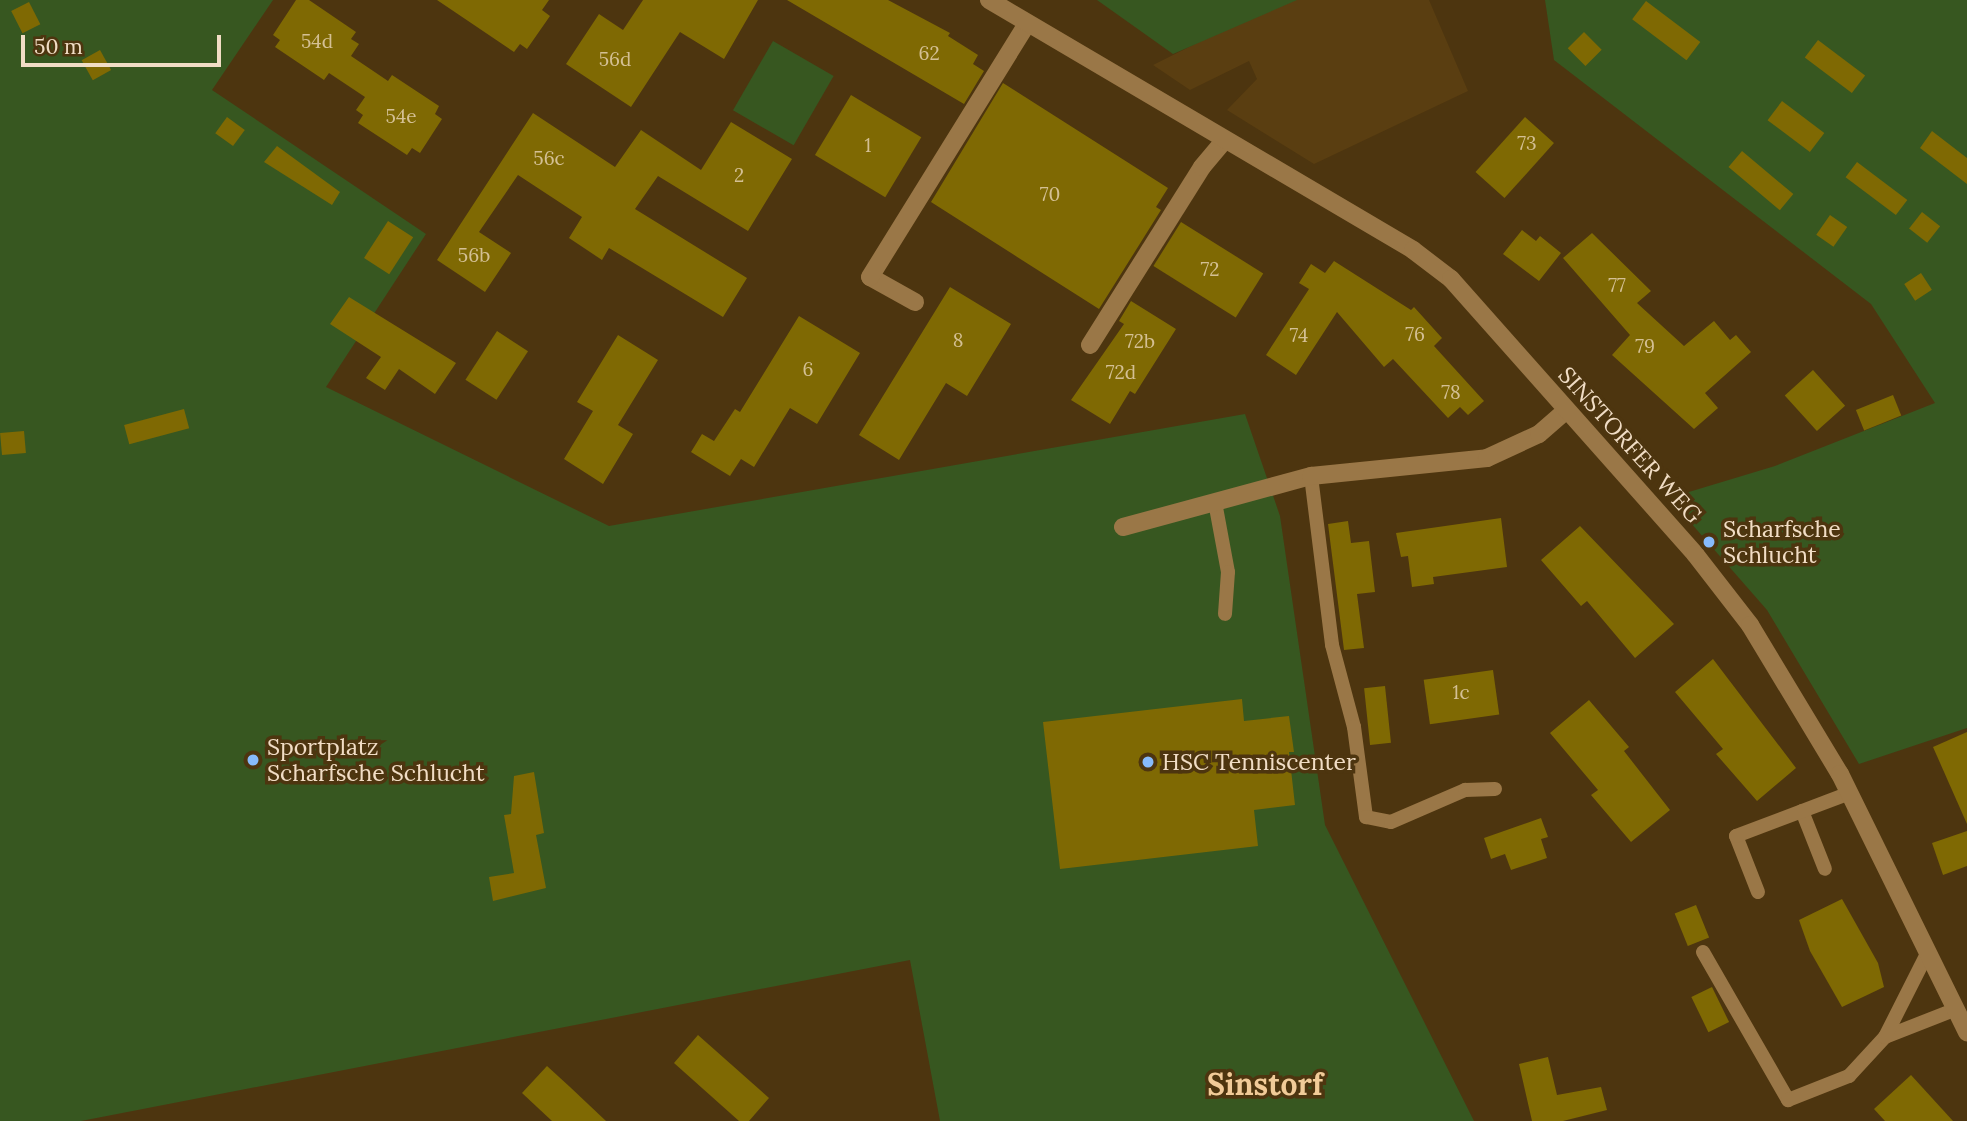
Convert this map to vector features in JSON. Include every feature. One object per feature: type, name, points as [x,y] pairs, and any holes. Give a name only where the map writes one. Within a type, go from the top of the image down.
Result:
[{"type":"street","name":"SINSTORFER WEG","points":[[989,0],[1413,250],[1451,279],[1695,554],[1750,625],[1797,698],[1850,793],[1967,1032]]},
{"type":"street","points":[[915,302],[870,277],[1027,24]]},
{"type":"street","points":[[1090,345],[1202,167],[1225,141]]},
{"type":"street","points":[[1123,527],[1311,476],[1487,458],[1539,434],[1566,411]]},
{"type":"lane","points":[[1311,476],[1332,645],[1354,727],[1366,817],[1391,822],[1465,790],[1494,789]]},
{"type":"lane","points":[[1214,502],[1228,572],[1225,614]]},
{"type":"lane","points":[[1758,892],[1736,836],[1850,793]]},
{"type":"lane","points":[[1802,811],[1825,869]]},
{"type":"lane","points":[[1703,952],[1788,1100],[1849,1076],[1885,1037],[1927,954]]},
{"type":"lane","points":[[1885,1037],[1954,1010]]},
{"type":"shaded area","points":[[1283,0],[1429,0],[1468,91],[1314,164],[1227,110],[1257,79],[1249,61],[1190,90],[1153,65]]},
{"type":"green space","points":[[0,0],[273,0],[212,90],[426,234],[326,387],[609,526],[1245,414],[1280,516],[1325,825],[1474,1121],[940,1121],[910,960],[81,1121],[0,1121]]},
{"type":"green space","points":[[1097,0],[1297,0],[1173,54]]},
{"type":"green space","points":[[1545,0],[1967,0],[1967,728],[1859,764],[1767,610],[1669,498],[1775,466],[1935,403],[1871,304],[1554,60]]},
{"type":"green space","points":[[773,41],[834,76],[794,145],[733,110]]},
{"type":"building","points":[[296,0],[309,0],[356,32],[351,39],[359,44],[351,56],[388,81],[392,75],[439,106],[435,114],[442,119],[420,153],[412,148],[407,155],[358,123],[363,115],[356,110],[365,97],[329,73],[324,80],[275,47],[280,40],[273,35]]},
{"type":"building","points":[[437,0],[549,0],[542,10],[550,16],[527,49],[520,44],[514,52]]},
{"type":"building","points":[[643,0],[758,0],[724,59],[680,32],[631,107],[566,64],[599,14],[623,30]]},
{"type":"building","points":[[787,0],[888,0],[950,33],[948,36],[978,55],[973,64],[984,71],[964,104]]},
{"type":"building","points":[[1646,1],[1700,42],[1686,60],[1632,19]]},
{"type":"building","points":[[29,2],[40,24],[23,33],[11,11]]},
{"type":"building","points":[[1584,32],[1602,50],[1585,66],[1568,48]]},
{"type":"building","points":[[1818,40],[1865,76],[1852,93],[1805,58]]},
{"type":"building","points":[[100,50],[111,70],[93,80],[82,60]]},
{"type":"building","points":[[1003,83],[1168,188],[1156,207],[1161,210],[1099,309],[931,202]]},
{"type":"building","points":[[851,95],[921,137],[885,197],[815,155]]},
{"type":"building","points":[[1782,101],[1824,133],[1810,152],[1768,120]]},
{"type":"building","points":[[533,113],[615,167],[641,130],[701,170],[731,122],[792,159],[748,231],[658,176],[635,209],[747,278],[723,317],[609,248],[602,260],[569,238],[582,217],[518,175],[479,232],[511,253],[485,292],[437,260]]},
{"type":"building","points":[[227,117],[245,130],[233,146],[215,133]]},
{"type":"building","points":[[1525,117],[1554,143],[1504,198],[1475,172]]},
{"type":"building","points":[[1932,131],[1967,158],[1967,184],[1920,148]]},
{"type":"building","points":[[277,146],[340,192],[332,205],[264,162]]},
{"type":"building","points":[[1742,151],[1793,194],[1780,210],[1729,167]]},
{"type":"building","points":[[1857,162],[1907,200],[1896,215],[1846,177]]},
{"type":"building","points":[[1922,212],[1940,226],[1927,243],[1909,229]]},
{"type":"building","points":[[1830,215],[1847,227],[1833,247],[1816,235]]},
{"type":"building","points":[[388,221],[413,237],[389,274],[364,258]]},
{"type":"building","points":[[1181,222],[1263,273],[1236,318],[1153,266]]},
{"type":"building","points":[[1522,230],[1536,241],[1540,236],[1561,253],[1539,281],[1503,254]]},
{"type":"building","points":[[1592,233],[1651,291],[1637,303],[1684,346],[1714,321],[1730,340],[1736,335],[1751,352],[1705,393],[1718,408],[1694,429],[1612,355],[1630,335],[1563,258]]},
{"type":"building","points":[[1334,261],[1411,310],[1414,307],[1442,338],[1434,346],[1484,401],[1468,415],[1460,407],[1448,418],[1393,359],[1384,367],[1337,312],[1296,375],[1266,355],[1309,289],[1299,283],[1311,264],[1325,273]]},
{"type":"building","points":[[1921,273],[1932,290],[1915,301],[1904,284]]},
{"type":"building","points":[[950,287],[1011,324],[967,396],[946,383],[899,460],[859,435]]},
{"type":"building","points":[[349,297],[456,363],[435,394],[399,369],[385,390],[366,378],[381,357],[330,324]]},
{"type":"building","points":[[1131,301],[1176,329],[1135,394],[1130,391],[1110,424],[1071,400],[1124,324],[1119,321]]},
{"type":"building","points":[[799,316],[860,353],[817,424],[790,408],[754,467],[741,459],[730,476],[691,452],[702,434],[714,441],[735,409],[740,412]]},
{"type":"building","points":[[497,331],[528,351],[496,400],[465,380]]},
{"type":"building","points":[[618,335],[658,360],[618,425],[633,434],[603,484],[564,459],[593,411],[577,402]]},
{"type":"building","points":[[1813,370],[1845,406],[1817,431],[1785,395]]},
{"type":"building","points":[[1893,395],[1901,415],[1864,430],[1856,410]]},
{"type":"building","points":[[184,409],[189,428],[129,444],[124,425]]},
{"type":"building","points":[[24,431],[26,453],[2,455],[0,433]]},
{"type":"building","points":[[1501,518],[1507,567],[1433,577],[1434,584],[1412,587],[1408,556],[1401,557],[1396,533]]},
{"type":"building","points":[[1348,521],[1351,543],[1369,541],[1375,592],[1357,594],[1364,648],[1344,650],[1328,524]]},
{"type":"building","points":[[1580,526],[1674,624],[1635,658],[1587,601],[1581,606],[1541,560]]},
{"type":"building","points":[[1713,659],[1796,768],[1757,801],[1716,754],[1723,749],[1675,692]]},
{"type":"building","points":[[1493,670],[1499,715],[1430,724],[1424,680]]},
{"type":"building","points":[[1385,686],[1391,743],[1370,745],[1364,688]]},
{"type":"building","name":"HSC Tenniscenter","points":[[1242,699],[1244,721],[1289,716],[1294,752],[1289,752],[1295,805],[1254,810],[1258,846],[1060,869],[1043,722]]},
{"type":"building","points":[[1589,700],[1629,747],[1624,751],[1670,810],[1631,842],[1591,795],[1598,790],[1550,733]]},
{"type":"building","points":[[1967,732],[1967,824],[1933,747]]},
{"type":"building","points":[[534,772],[544,833],[536,835],[546,888],[493,901],[489,877],[514,873],[504,815],[511,814],[514,776]]},
{"type":"building","points":[[1541,818],[1548,837],[1541,839],[1547,858],[1511,870],[1505,854],[1491,859],[1484,838]]},
{"type":"building","points":[[1967,831],[1967,866],[1943,875],[1932,843]]},
{"type":"building","points":[[1842,899],[1878,963],[1884,987],[1842,1007],[1810,951],[1799,920]]},
{"type":"building","points":[[1696,905],[1709,937],[1688,946],[1675,914]]},
{"type":"building","points":[[1712,987],[1729,1022],[1708,1032],[1691,997]]},
{"type":"building","points":[[698,1035],[769,1098],[749,1121],[739,1121],[674,1063]]},
{"type":"building","points":[[1548,1057],[1557,1095],[1601,1087],[1607,1110],[1563,1121],[1532,1121],[1519,1064]]},
{"type":"building","points":[[547,1066],[606,1121],[552,1121],[522,1093]]},
{"type":"building","points":[[1911,1075],[1953,1121],[1885,1121],[1874,1109]]},
{"type":"place","name":"Scharfsche Schlucht","points":[[1709,542]]},
{"type":"place","name":"Sportplatz Scharfsche Schlucht","points":[[253,760]]},
{"type":"place","name":"HSC Tenniscenter","points":[[1148,762]]},
{"type":"district","name":"Sinstorf","points":[[1265,1084]]}]
